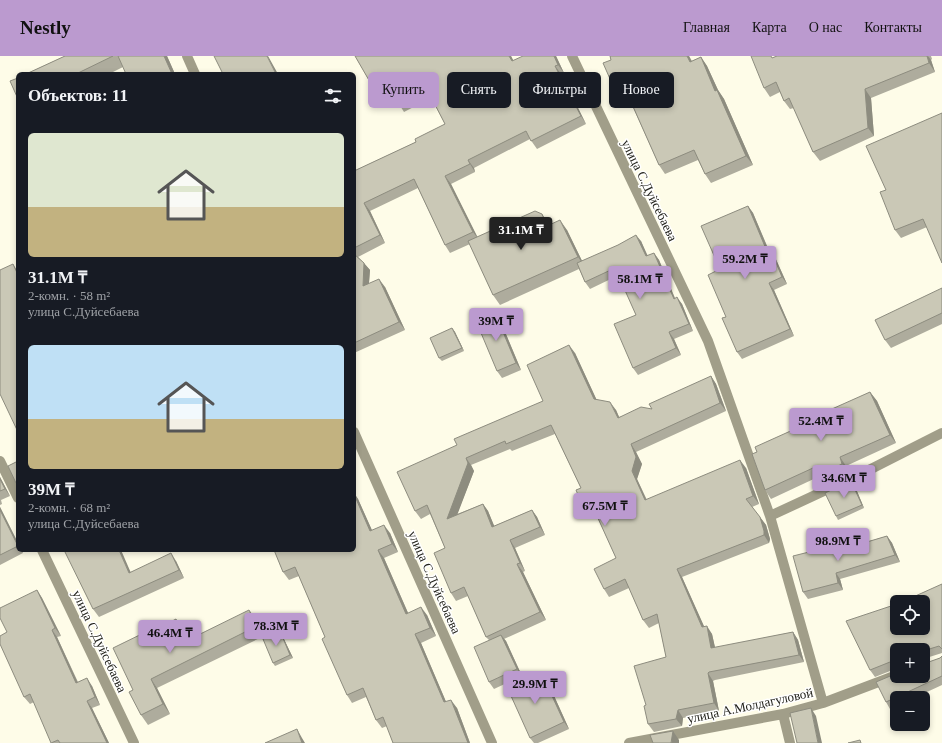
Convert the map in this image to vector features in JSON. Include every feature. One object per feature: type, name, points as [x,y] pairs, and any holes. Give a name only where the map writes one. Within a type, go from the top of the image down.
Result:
[{"type":"street","points":[[187,56],[194,72]]},
{"type":"street","name":"улица С.Дуйсебаева","points":[[572,56],[708,341],[770,516],[823,703]]},
{"type":"street","points":[[770,516],[867,471],[942,433]]},
{"type":"street","name":"улица С.Дуйсебаева","points":[[356,437],[492,743]]},
{"type":"street","points":[[0,461],[16,494]]},
{"type":"street","name":"улица С.Дуйсебаева","points":[[43,552],[134,743]]},
{"type":"street","name":"улица А.Молдагуловой","points":[[629,743],[783,714],[823,703],[890,678]]},
{"type":"street","points":[[783,714],[790,743]]},
{"type":"building","points":[[65,56],[113,56],[80,72],[30,72]]},
{"type":"building","points":[[118,56],[164,56],[171,72],[125,72]]},
{"type":"building","points":[[214,56],[267,56],[275,72],[222,72]]},
{"type":"building","points":[[355,56],[509,56],[512,61],[523,56],[554,56],[558,65],[555,66],[558,72],[519,72],[519,108],[577,108],[581,116],[531,141],[526,131],[468,160],[470,164],[445,176],[473,232],[445,245],[414,179],[364,203],[380,235],[356,247],[356,170],[416,142],[415,139],[445,124],[437,108],[439,108],[439,72],[368,72],[368,79]]},
{"type":"building","points":[[610,56],[687,56],[690,62],[701,57],[715,91],[717,90],[746,156],[705,174],[694,150],[659,165],[634,108],[674,108],[674,72],[609,72],[609,77],[603,63],[611,60]]},
{"type":"building","points":[[751,56],[771,56],[772,58],[777,56],[927,56],[929,63],[865,89],[868,128],[813,152],[789,98],[784,101],[776,82],[764,88]]},
{"type":"building","points":[[16,79],[16,94],[10,81]]},
{"type":"building","points":[[942,113],[942,263],[923,219],[895,230],[880,192],[886,190],[866,146]]},
{"type":"building","points":[[748,206],[766,249],[770,248],[782,277],[769,283],[790,329],[737,352],[722,318],[726,317],[708,275],[720,269],[701,226]]},
{"type":"building","points":[[535,211],[542,214],[547,226],[560,220],[578,257],[493,295],[468,241]]},
{"type":"building","points":[[636,235],[646,256],[654,253],[674,299],[677,297],[689,324],[669,332],[676,348],[633,368],[614,324],[636,315],[615,268],[585,282],[577,263],[618,245]]},
{"type":"building","points":[[356,256],[364,263],[363,286],[379,279],[399,322],[356,342]]},
{"type":"building","points":[[13,264],[16,271],[16,428],[0,394],[0,270]]},
{"type":"building","points":[[942,288],[942,313],[885,340],[875,320]]},
{"type":"building","points":[[495,313],[516,363],[497,371],[476,321]]},
{"type":"building","points":[[452,328],[462,348],[439,358],[430,338]]},
{"type":"building","points":[[569,345],[594,399],[610,402],[618,418],[641,407],[652,409],[649,404],[711,376],[720,403],[631,444],[636,457],[632,471],[645,500],[740,460],[753,496],[746,499],[760,517],[764,535],[677,569],[702,627],[707,626],[711,648],[793,632],[799,655],[709,672],[714,703],[678,710],[676,719],[648,724],[644,706],[646,705],[634,666],[666,657],[657,614],[643,620],[625,579],[604,589],[594,569],[616,558],[592,505],[584,509],[576,490],[581,488],[551,425],[506,444],[505,441],[466,458],[468,463],[447,519],[483,504],[492,527],[532,510],[540,527],[510,540],[520,563],[517,564],[540,612],[486,637],[464,587],[451,593],[434,553],[445,548],[427,505],[415,511],[397,472],[457,445],[454,439],[543,401],[527,365]]},
{"type":"building","points":[[870,392],[890,435],[840,457],[842,464],[817,476],[813,468],[765,490],[752,454],[757,452],[755,447],[815,420],[814,417]]},
{"type":"building","points":[[16,462],[16,483],[8,466]]},
{"type":"building","points":[[0,479],[5,489],[0,491]]},
{"type":"building","points":[[851,481],[862,505],[836,516],[825,493]]},
{"type":"building","points":[[356,499],[370,531],[384,525],[392,544],[378,550],[406,614],[421,607],[430,628],[415,634],[444,702],[451,700],[468,743],[393,743],[383,717],[376,720],[363,688],[347,695],[322,639],[325,637],[295,567],[283,572],[275,552],[356,552]]},
{"type":"building","points":[[0,510],[16,542],[16,547],[0,555]]},
{"type":"building","points":[[887,536],[895,555],[836,573],[838,583],[803,592],[793,556],[829,547],[830,553]]},
{"type":"building","points":[[65,552],[120,552],[129,573],[171,553],[179,570],[93,609]]},
{"type":"building","points":[[942,584],[942,649],[939,646],[930,649],[930,643],[890,643],[890,662],[870,670],[846,621],[890,606],[890,635],[930,635],[930,595],[918,595]]},
{"type":"building","points":[[37,590],[55,628],[52,630],[76,683],[87,678],[95,697],[87,701],[107,743],[60,743],[58,740],[51,743],[30,694],[24,697],[0,644],[0,636],[7,632],[0,618],[0,608]]},
{"type":"building","points":[[249,610],[257,626],[151,679],[163,704],[141,715],[129,692],[133,690],[113,648],[176,619],[186,641]]},
{"type":"building","points":[[280,631],[290,655],[273,663],[263,639]]},
{"type":"building","points":[[501,635],[517,669],[489,682],[474,647]]},
{"type":"building","points":[[942,656],[942,676],[930,682],[930,662]]},
{"type":"building","points":[[541,672],[564,722],[530,738],[507,687]]},
{"type":"building","points":[[890,676],[890,683],[927,683],[910,691],[890,691],[890,700],[886,702],[876,682]]},
{"type":"building","points":[[811,708],[818,743],[797,743],[790,713]]},
{"type":"building","points":[[297,729],[302,743],[265,743]]},
{"type":"building","points":[[673,731],[671,743],[653,743],[650,735]]},
{"type":"building","points":[[860,740],[861,743],[848,743]]}]
